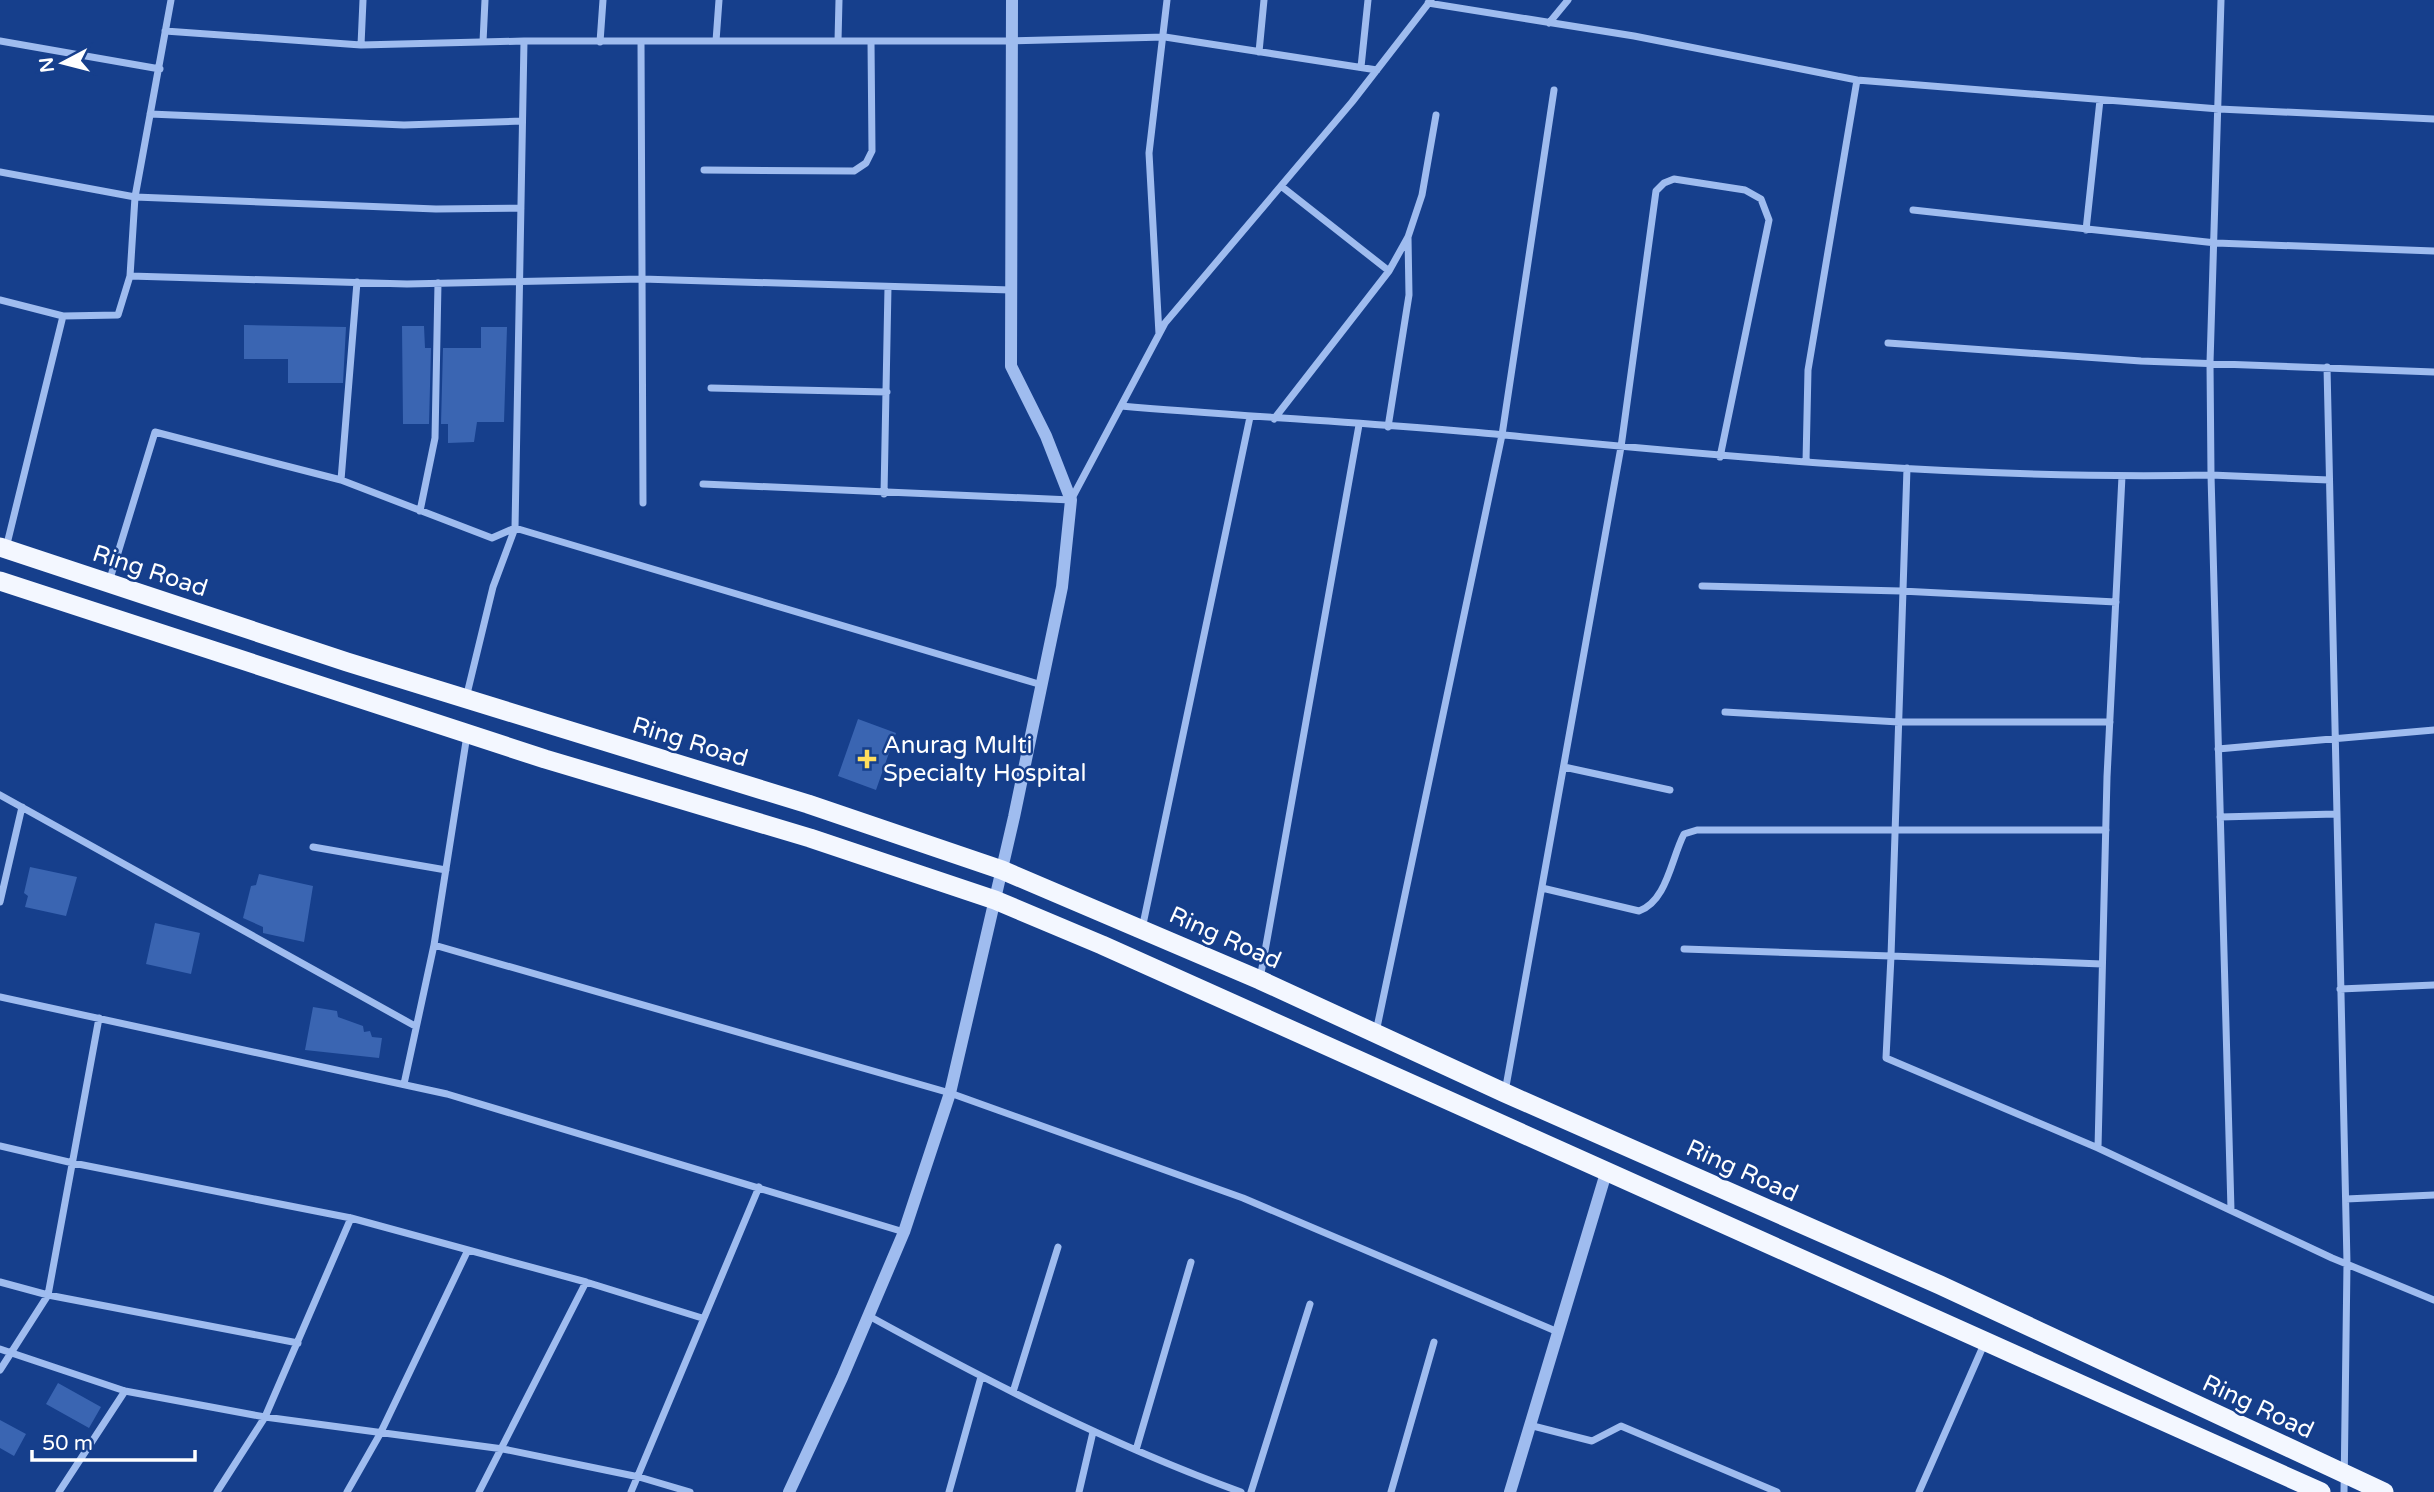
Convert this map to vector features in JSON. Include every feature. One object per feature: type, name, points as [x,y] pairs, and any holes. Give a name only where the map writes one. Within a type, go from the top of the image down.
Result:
[{"type":"highway","name":"Ring Road","points":[[3,548],[466,698],[795,800],[1002,870],[1260,980],[1505,1093],[1940,1285],[2345,1483],[2384,1492]]},
{"type":"highway","name":"Ring Road","points":[[0,581],[467,734],[810,838],[995,900],[1102,945],[2321,1492]]},
{"type":"street","points":[[0,300],[63,316],[118,315],[130,276],[135,197],[160,69],[170,0]]},
{"type":"street","points":[[361,45],[363,0]]},
{"type":"street","points":[[483,42],[485,0]]},
{"type":"street","points":[[600,41],[603,0]]},
{"type":"street","points":[[716,41],[719,0]]},
{"type":"street","points":[[838,0],[838,41]]},
{"type":"street","points":[[1012,0],[1011,366],[1046,436],[1071,500]]},
{"type":"street","points":[[1159,334],[1149,153],[1165,37],[1167,0]]},
{"type":"street","points":[[1259,52],[1264,0]]},
{"type":"street","points":[[1361,67],[1367,0]]},
{"type":"street","points":[[1549,23],[1568,0]]},
{"type":"street","points":[[2221,0],[2216,243],[2210,363],[2231,1210]]},
{"type":"street","points":[[789,1492],[904,1232],[950,1093],[1002,870],[1062,587],[1071,500],[1165,323],[1281,186],[1429,2],[1857,80],[2218,108],[2434,119]]},
{"type":"street","points":[[165,31],[361,45],[524,41],[1010,41],[1165,37],[1377,69]]},
{"type":"street","points":[[0,41],[160,69]]},
{"type":"street","points":[[466,698],[493,587],[515,528],[524,41]]},
{"type":"street","points":[[640,41],[643,503]]},
{"type":"street","points":[[704,170],[854,172],[866,163],[872,151],[871,41]]},
{"type":"street","points":[[1806,462],[1808,370],[1857,80]]},
{"type":"street","points":[[1376,1033],[1502,435],[1554,90]]},
{"type":"street","points":[[2086,230],[2100,100]]},
{"type":"street","points":[[150,114],[404,125],[523,121]]},
{"type":"street","points":[[1274,419],[1389,271],[1408,237],[1422,195],[1436,115]]},
{"type":"street","points":[[0,172],[135,197],[436,209],[521,208]]},
{"type":"street","points":[[1505,1093],[1621,447],[1656,191],[1664,183],[1674,180],[1745,190],[1761,199],[1769,219],[1720,457]]},
{"type":"street","points":[[1281,186],[1389,271]]},
{"type":"street","points":[[1913,210],[2216,243],[2434,251]]},
{"type":"street","points":[[1388,427],[1409,295],[1408,237]]},
{"type":"street","points":[[130,276],[438,283],[642,279],[1011,290]]},
{"type":"street","points":[[341,480],[357,282]]},
{"type":"street","points":[[420,511],[435,438],[438,283]]},
{"type":"street","points":[[884,494],[888,287]]},
{"type":"street","points":[[3,548],[63,316]]},
{"type":"street","points":[[1888,343],[2070,357],[2434,372]]},
{"type":"street","points":[[2328,368],[2347,1264],[2345,1483]]},
{"type":"street","points":[[711,388],[887,392]]},
{"type":"street","points":[[1121,406],[1502,435],[1720,457],[1907,468],[2329,480]]},
{"type":"street","points":[[1142,929],[1250,417]]},
{"type":"street","points":[[1260,980],[1359,425]]},
{"type":"street","points":[[109,582],[155,432],[341,480],[492,538],[515,528],[1042,685]]},
{"type":"street","points":[[1907,468],[1886,1058],[2098,1148],[2347,1264],[2434,1300]]},
{"type":"street","points":[[2098,1148],[2106,830],[2122,475]]},
{"type":"street","points":[[703,484],[884,494],[1071,500]]},
{"type":"street","points":[[1702,586],[1901,591],[2116,602]]},
{"type":"street","points":[[1725,712],[1899,722],[2110,722]]},
{"type":"street","points":[[2218,749],[2434,730]]},
{"type":"street","points":[[404,1084],[434,946],[467,734]]},
{"type":"street","points":[[1564,767],[1671,790]]},
{"type":"street","points":[[0,795],[415,1026]]},
{"type":"street","points":[[0,902],[22,807]]},
{"type":"street","points":[[2220,817],[2336,814]]},
{"type":"street","points":[[1542,888],[1639,911],[1650,907],[1658,898],[1684,834],[1697,830],[2106,830]]},
{"type":"street","points":[[313,846],[446,870]]},
{"type":"street","points":[[434,946],[950,1093],[1242,1198],[1558,1332]]},
{"type":"street","points":[[1684,949],[2102,964]]},
{"type":"street","points":[[2340,989],[2434,985]]},
{"type":"street","points":[[0,997],[404,1084],[760,1187],[904,1232]]},
{"type":"street","points":[[0,1370],[48,1295],[99,1018]]},
{"type":"street","points":[[0,1146],[351,1218],[467,1252],[586,1282],[702,1318]]},
{"type":"street","points":[[1510,1492],[1606,1173]]},
{"type":"street","points":[[631,1492],[702,1318],[760,1187]]},
{"type":"street","points":[[2346,1199],[2434,1195]]},
{"type":"street","points":[[217,1492],[265,1417],[351,1218]]},
{"type":"street","points":[[1013,1392],[1058,1247]]},
{"type":"street","points":[[346,1492],[380,1434],[467,1252]]},
{"type":"street","points":[[1136,1450],[1191,1262]]},
{"type":"street","points":[[0,1282],[48,1295],[298,1343]]},
{"type":"street","points":[[479,1492],[586,1282]]},
{"type":"street","points":[[1251,1492],[1310,1304]]},
{"type":"street","points":[[869,1316],[981,1377],[1093,1432],[1241,1492]]},
{"type":"street","points":[[1919,1492],[1985,1341]]},
{"type":"street","points":[[1391,1492],[1434,1342]]},
{"type":"street","points":[[0,1349],[125,1391],[265,1417],[503,1449],[639,1477],[691,1492]]},
{"type":"street","points":[[949,1492],[981,1377]]},
{"type":"street","points":[[59,1492],[125,1391]]},
{"type":"street","points":[[1529,1425],[1592,1440],[1621,1426],[1777,1492]]},
{"type":"street","points":[[1079,1492],[1093,1432]]},
{"type":"street","points":[[1210,1492],[1212,1482]]},
{"type":"building","points":[[244,325],[346,327],[343,383],[288,383],[288,359],[244,359]]},
{"type":"building","points":[[402,326],[424,326],[425,348],[431,348],[429,424],[403,424]]},
{"type":"building","points":[[481,327],[507,327],[504,422],[477,422],[474,442],[448,443],[448,424],[441,424],[443,348],[481,348]]},
{"type":"building","points":[[858,719],[896,733],[876,790],[838,776]]},
{"type":"building","points":[[30,867],[77,877],[66,916],[25,907],[28,896],[24,893]]},
{"type":"building","points":[[259,874],[313,886],[304,942],[263,933],[263,927],[243,918],[251,886],[256,885]]},
{"type":"building","points":[[155,923],[200,933],[191,974],[146,964]]},
{"type":"building","points":[[313,1007],[337,1011],[338,1017],[363,1026],[364,1032],[370,1031],[372,1037],[382,1038],[379,1058],[305,1050]]},
{"type":"building","points":[[58,1383],[101,1407],[89,1428],[46,1404]]},
{"type":"building","points":[[0,1420],[26,1434],[14,1456],[0,1448]]},
{"type":"place","name":"Anurag Multi Specialty Hospital","points":[[867,759]]}]
